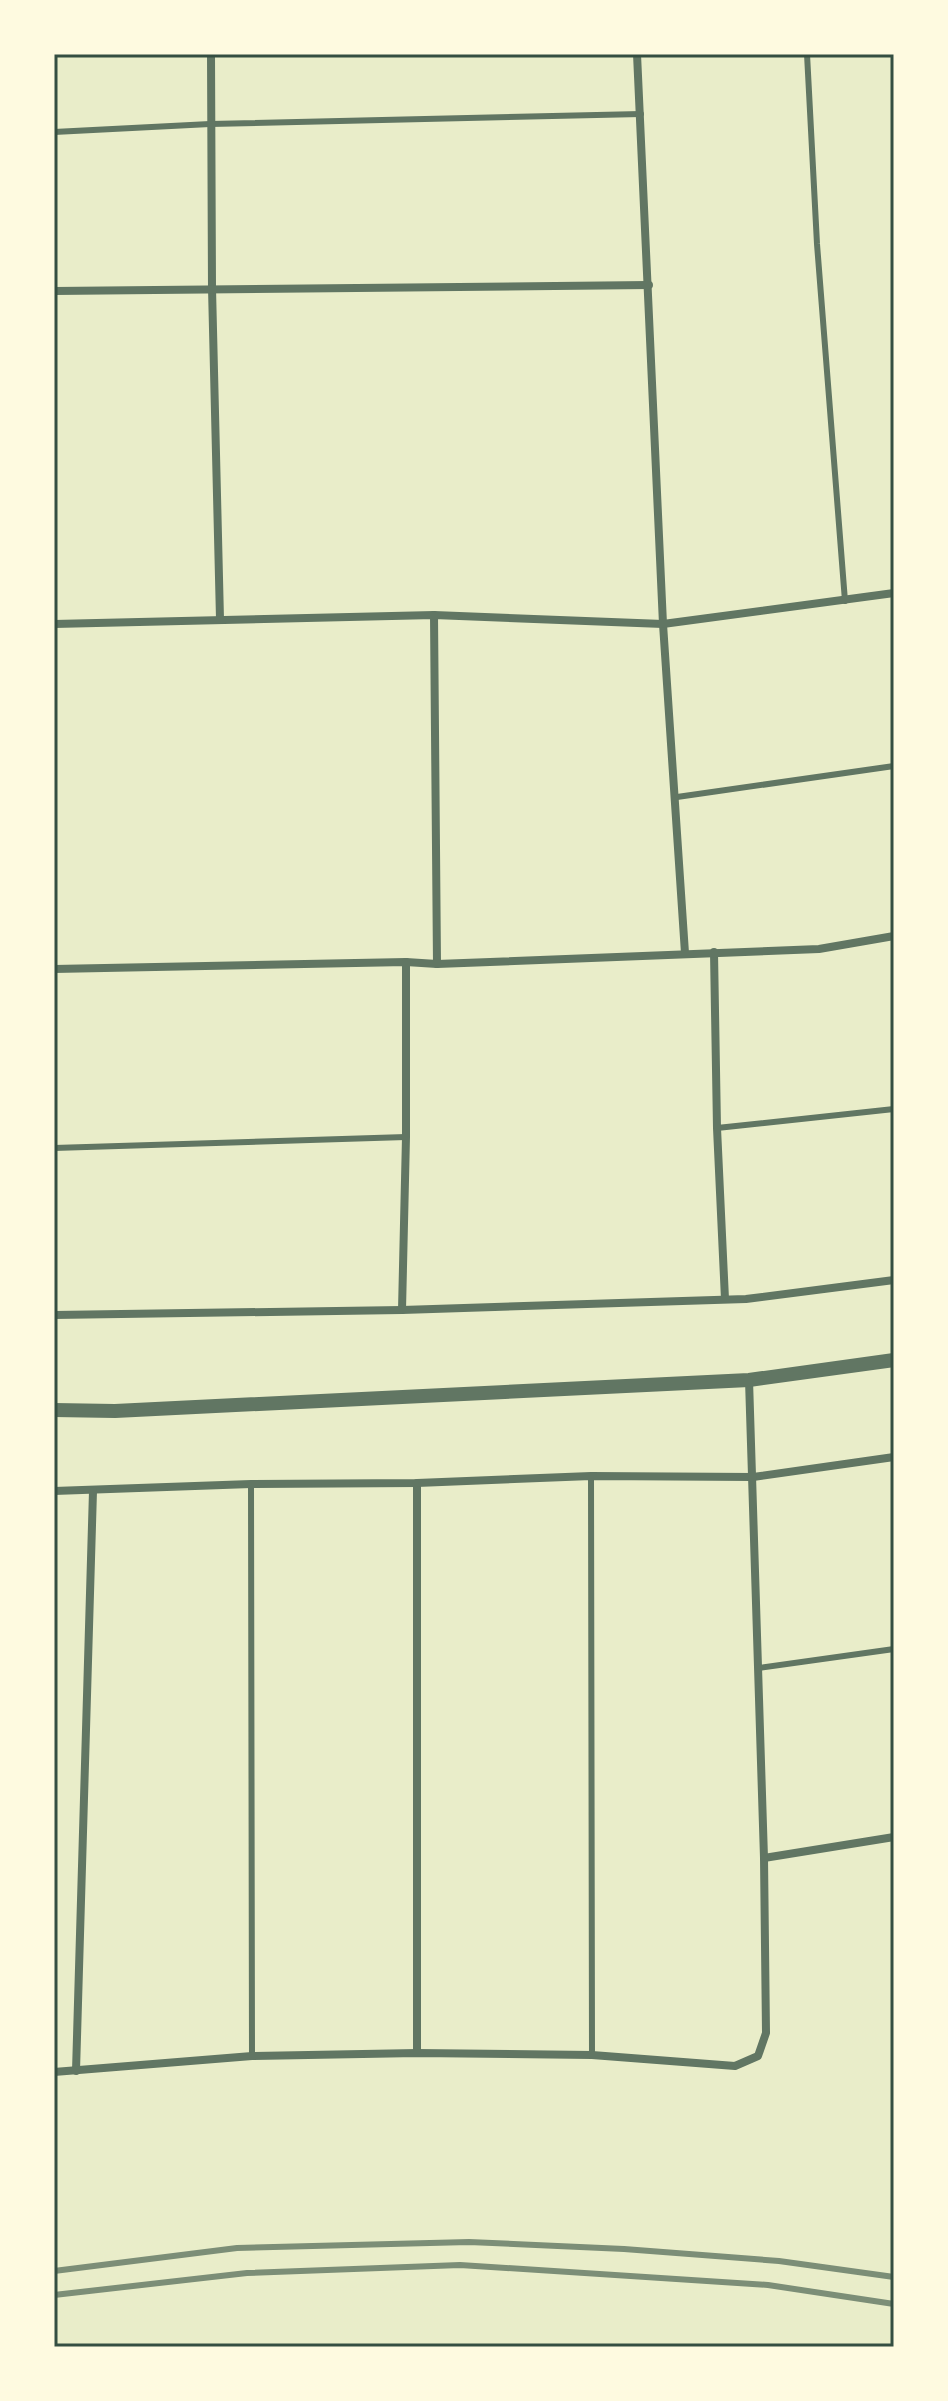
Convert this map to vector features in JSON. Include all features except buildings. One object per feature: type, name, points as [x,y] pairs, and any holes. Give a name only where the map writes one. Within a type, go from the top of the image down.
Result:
[{"type":"street","points":[[211,54],[212,288],[220,619]]},
{"type":"street","points":[[637,54],[663,624],[677,797],[685,953]]},
{"type":"street","points":[[54,291],[649,285]]},
{"type":"street","points":[[54,624],[434,615],[663,624],[894,593]]},
{"type":"street","points":[[434,615],[437,964]]},
{"type":"street","points":[[54,969],[406,962],[437,964],[819,949],[894,936]]},
{"type":"street","points":[[714,952],[717,1128],[725,1299]]},
{"type":"street","points":[[402,1310],[406,962]]},
{"type":"street","points":[[54,1315],[402,1310],[746,1299],[894,1280]]},
{"type":"street","points":[[54,1410],[115,1411],[749,1380],[894,1360]]},
{"type":"street","points":[[54,2072],[252,2056],[417,2053],[592,2055],[735,2066],[758,2056],[766,2033],[764,1858],[749,1380]]},
{"type":"street","points":[[54,1491],[591,1476],[753,1477],[894,1457]]},
{"type":"street","points":[[417,1483],[417,2053]]},
{"type":"street","points":[[76,2071],[93,1491]]},
{"type":"street","points":[[764,1858],[894,1837]]},
{"type":"lane","points":[[807,54],[817,244],[845,601]]},
{"type":"lane","points":[[54,132],[210,124],[641,114]]},
{"type":"lane","points":[[677,797],[894,766]]},
{"type":"lane","points":[[717,1128],[894,1109]]},
{"type":"lane","points":[[54,1148],[406,1137]]},
{"type":"lane","points":[[591,1476],[592,2055]]},
{"type":"lane","points":[[251,1484],[252,2056]]},
{"type":"lane","points":[[758,1668],[894,1649]]},
{"type":"railway","points":[[54,2271],[237,2248],[469,2242],[624,2249],[779,2261],[894,2277]]},
{"type":"railway","points":[[54,2295],[247,2273],[460,2265],[768,2285],[894,2304]]}]
